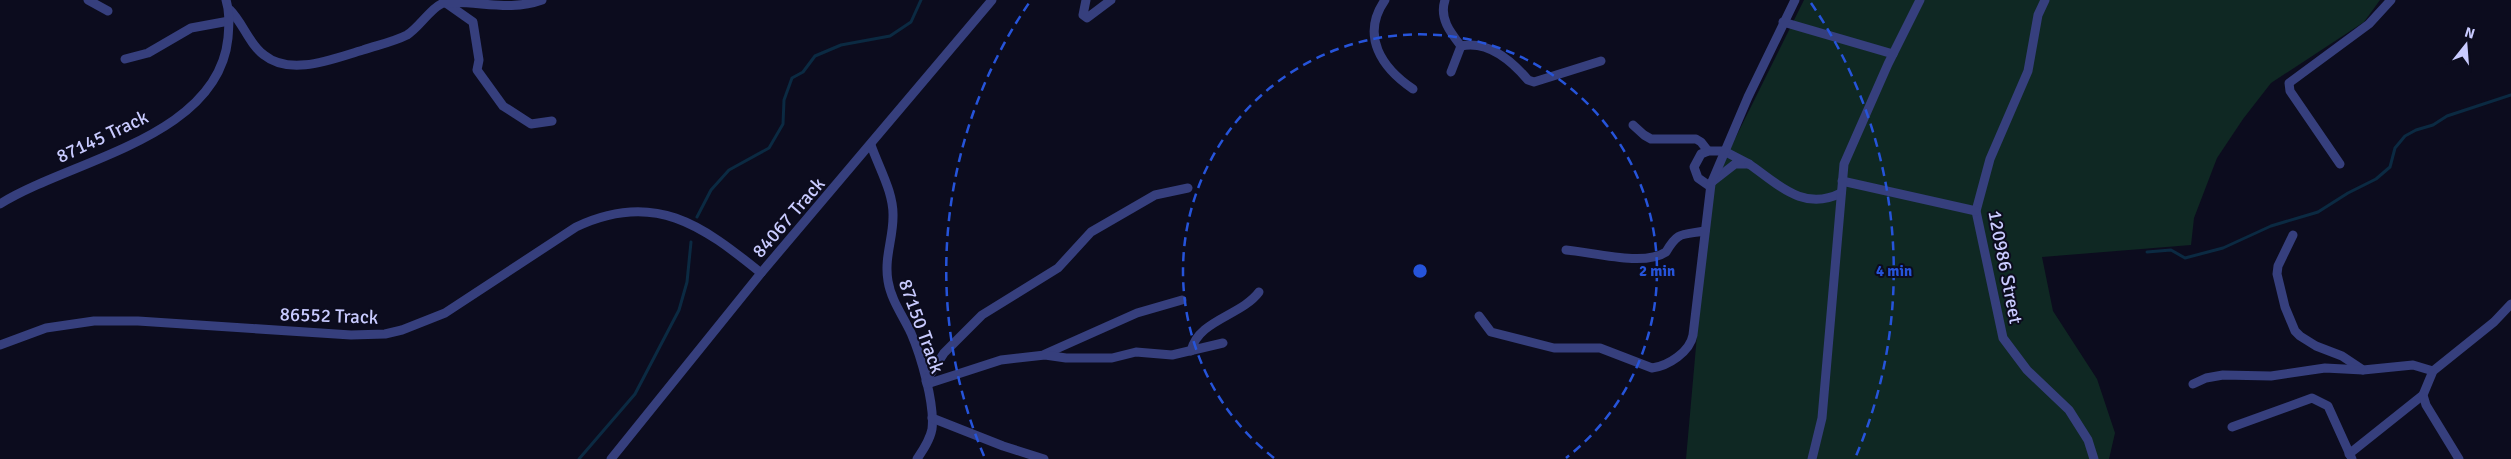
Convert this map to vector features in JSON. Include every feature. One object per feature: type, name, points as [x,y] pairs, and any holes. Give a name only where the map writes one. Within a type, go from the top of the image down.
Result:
[{"type":"street","points":[[88,0],[108,11]]},
{"type":"street","name":"87145 Track","points":[[0,204],[30,186],[105,157],[146,138],[187,109],[204,92],[216,76],[224,58],[230,10],[226,0]]},
{"type":"street","points":[[230,10],[239,19],[262,54],[274,61],[301,64],[318,63],[406,35],[442,3],[463,0],[517,6],[542,0]]},
{"type":"street","name":"84067 Track","points":[[611,459],[761,274],[992,0]]},
{"type":"street","points":[[1086,0],[1082,15],[1087,18],[1111,0]]},
{"type":"street","points":[[1386,0],[1379,12],[1375,27],[1380,56],[1393,74],[1413,88]]},
{"type":"street","points":[[1445,0],[1443,12],[1446,24],[1461,46]]},
{"type":"street","points":[[1479,316],[1491,332],[1554,348],[1600,348],[1656,367],[1676,358],[1689,347],[1692,342],[1711,184],[1724,151],[1795,0]]},
{"type":"street","points":[[1812,459],[1822,418],[1842,181],[1848,149],[1920,0]]},
{"type":"street","name":"120986 Street","points":[[2045,0],[2038,15],[2028,71],[1990,159],[1976,211],[2003,338],[2026,370],[2069,410],[2088,440],[2094,459]]},
{"type":"street","points":[[2340,164],[2288,85],[2294,78],[2369,24],[2391,0]]},
{"type":"street","points":[[446,3],[473,22],[479,60],[477,70],[503,106],[531,124],[541,124],[552,120]]},
{"type":"street","points":[[125,59],[148,53],[190,28],[229,21]]},
{"type":"street","points":[[1783,22],[1893,54]]},
{"type":"street","points":[[1461,46],[1479,44],[1490,48],[1531,82],[1538,82],[1552,75],[1565,73],[1601,61]]},
{"type":"street","points":[[1451,72],[1461,46]]},
{"type":"street","points":[[1633,125],[1647,137],[1696,139],[1708,151]]},
{"type":"street","name":"87150 Track","points":[[871,145],[893,206],[894,219],[886,255],[888,283],[893,299],[912,335],[926,382],[932,418],[930,436],[917,459]]},
{"type":"street","points":[[1749,164],[1735,164],[1708,185],[1698,178],[1694,167],[1702,154],[1708,151],[1724,151],[1749,164],[1796,197],[1825,198],[1841,193]]},
{"type":"street","points":[[1842,181],[1976,211]]},
{"type":"street","points":[[926,382],[944,353],[982,315],[1058,268],[1091,232],[1155,195],[1188,188]]},
{"type":"street","name":"86552 Track","points":[[0,345],[46,328],[94,321],[138,321],[351,335],[385,334],[402,330],[445,313],[576,226],[607,214],[630,211],[650,212],[693,224],[714,236],[761,274]]},
{"type":"street","points":[[1566,250],[1630,258],[1648,258],[1666,252],[1670,242],[1677,236],[1705,231]]},
{"type":"street","points":[[2293,235],[2278,266],[2277,274],[2279,289],[2295,331],[2316,346],[2342,356],[2363,370]]},
{"type":"street","points":[[1191,351],[1193,343],[1200,334],[1244,306],[1259,292]]},
{"type":"street","points":[[926,382],[1001,360],[1045,354],[1137,313],[1182,300]]},
{"type":"street","points":[[2232,427],[2312,398],[2328,406],[2350,456],[2424,395],[2433,371],[2494,322],[2511,304]]},
{"type":"street","points":[[1045,354],[1066,358],[1112,358],[1136,352],[1172,355],[1223,343]]},
{"type":"street","points":[[2193,384],[2206,378],[2223,375],[2271,376],[2325,368],[2363,370],[2413,365],[2433,371]]},
{"type":"street","points":[[2424,395],[2426,405],[2459,459]]},
{"type":"street","points":[[932,418],[1003,446],[1044,459]]},
{"type":"green space","points":[[1804,0],[2380,0],[2364,22],[2271,83],[2243,119],[2217,158],[2194,218],[2191,245],[2042,257],[2053,311],[2097,379],[2115,433],[2109,459],[1686,459],[1698,324],[1714,188],[1718,173]]},
{"type":"waterway","points":[[697,217],[711,190],[729,170],[769,148],[783,124],[784,100],[792,78],[803,72],[815,56],[841,45],[890,36],[911,22],[921,0]]},
{"type":"waterway","points":[[2147,252],[2171,250],[2185,258],[2223,248],[2271,226],[2318,212],[2348,193],[2376,179],[2390,167],[2395,148],[2405,136],[2416,130],[2433,125],[2447,116],[2511,95]]},
{"type":"waterway","points":[[579,459],[635,394],[679,310],[687,282],[691,242]]}]
